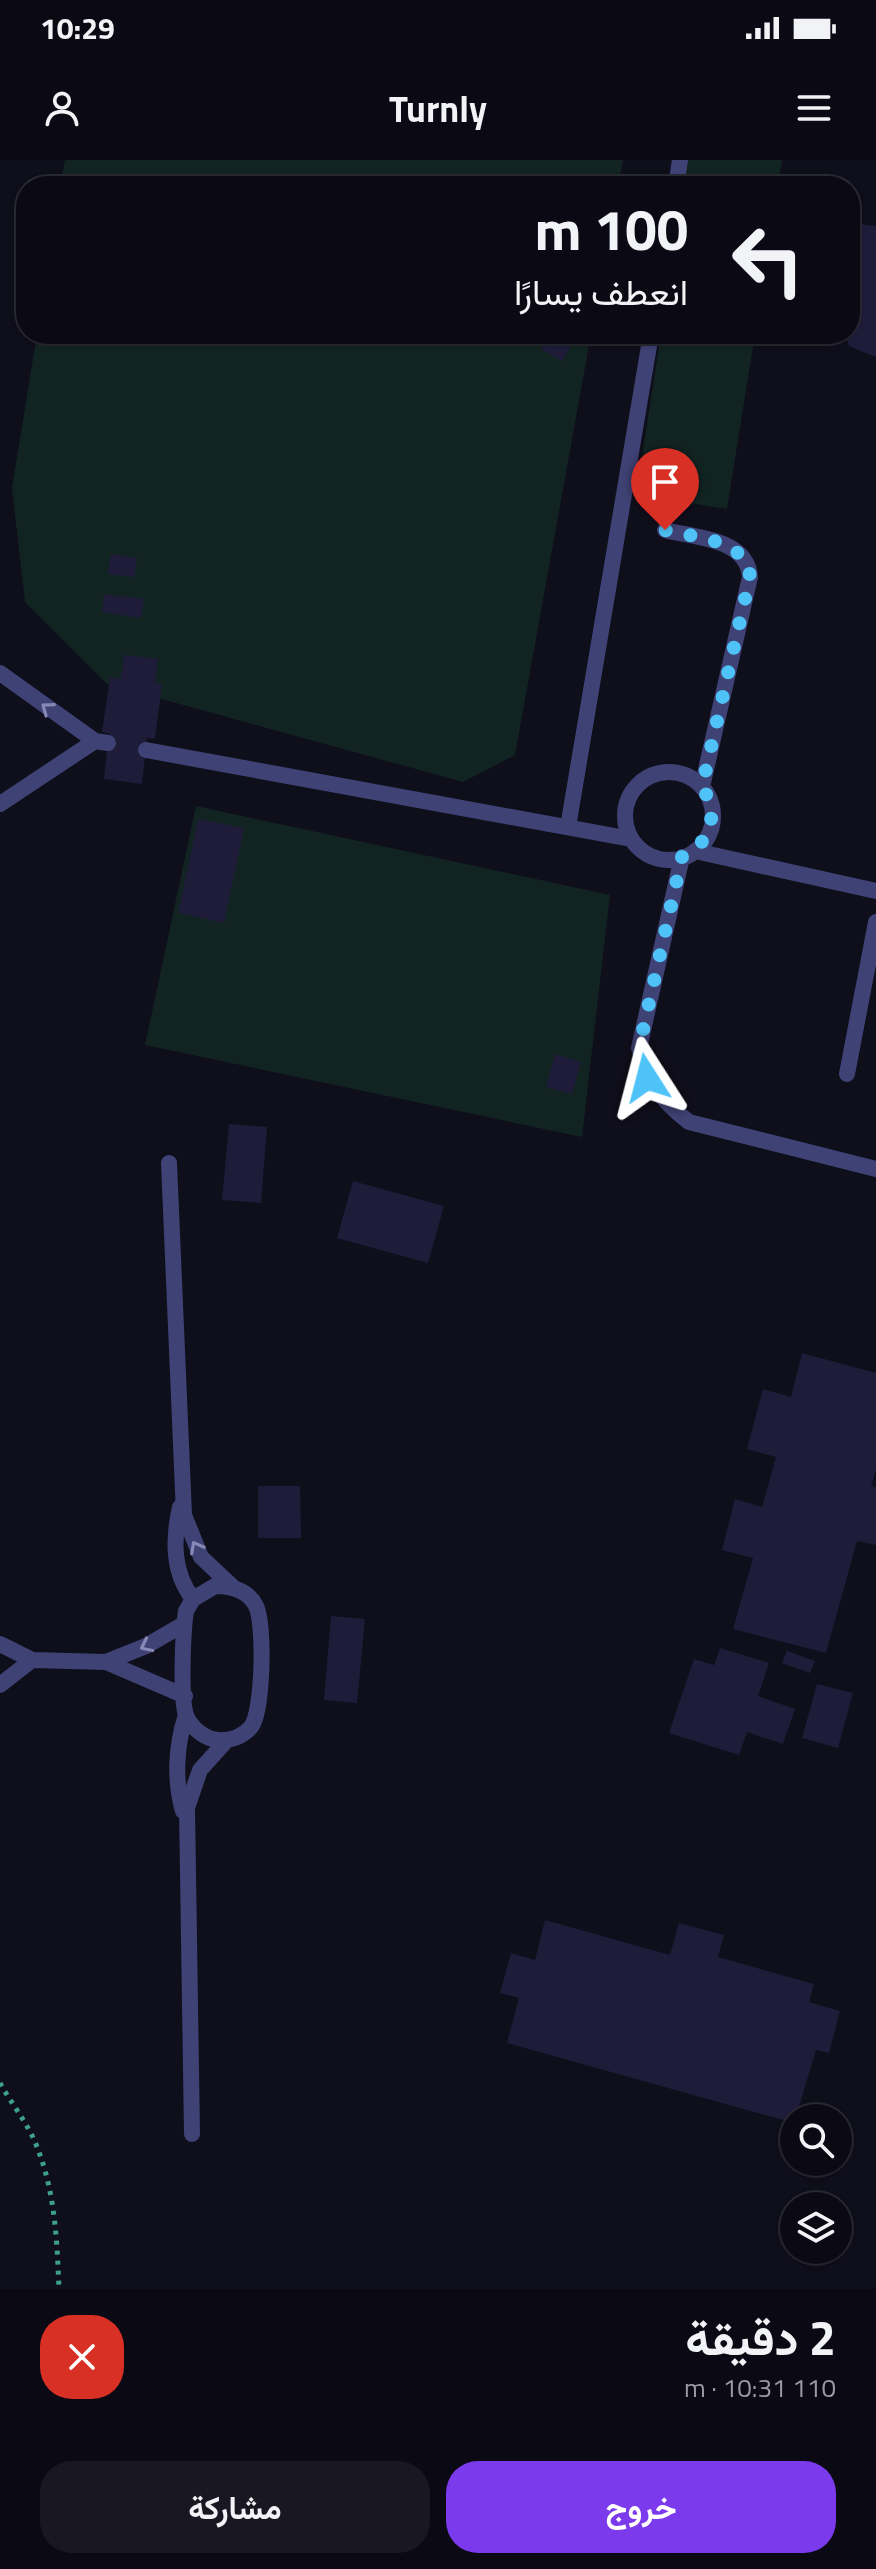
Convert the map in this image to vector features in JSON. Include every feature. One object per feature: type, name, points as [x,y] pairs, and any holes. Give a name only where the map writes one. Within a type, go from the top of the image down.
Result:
[{"type":"lane","points":[[568,827],[649,344]]},
{"type":"lane","points":[[665,530],[734,547],[749,565],[750,577],[702,787]]},
{"type":"lane","points":[[0,673],[102,742],[0,804]]},
{"type":"lane","points":[[146,750],[631,839],[653,857],[688,854],[876,891]]},
{"type":"lane","points":[[631,839],[625,811],[637,785],[663,772],[678,772],[702,787],[713,813],[711,828],[688,854],[639,1048],[647,1078],[665,1104],[689,1122],[876,1169]]},
{"type":"lane","points":[[847,1074],[876,922]]},
{"type":"lane","points":[[169,1163],[182,1493],[190,1537],[215,1574],[249,1597],[260,1618],[260,1708],[249,1730],[227,1740],[211,1753],[191,1788],[187,1828],[192,2134]]},
{"type":"lane","points":[[182,1493],[174,1537],[179,1575],[193,1599]]},
{"type":"lane","points":[[187,1828],[177,1785],[178,1744],[186,1715],[184,1624],[193,1599],[215,1586],[233,1587]]},
{"type":"lane","points":[[106,1662],[146,1646],[184,1624]]},
{"type":"lane","points":[[0,1644],[32,1660],[106,1662],[185,1696]]},
{"type":"lane","points":[[0,1685],[32,1660]]},
{"type":"lane","points":[[186,1715],[202,1735],[227,1740]]},
{"type":"path","points":[[0,2083],[35,2140],[47,2175],[54,2205],[59,2289]]},
{"type":"green space","points":[[65,160],[623,160],[620,176],[62,176]]},
{"type":"green space","points":[[688,160],[782,160],[780,176],[686,176]]},
{"type":"green space","points":[[35,344],[589,344],[515,755],[463,782],[107,684],[25,602],[12,488]]},
{"type":"green space","points":[[659,344],[753,344],[727,509],[636,495]]},
{"type":"green space","points":[[196,806],[610,895],[582,1137],[145,1045]]},
{"type":"building","points":[[860,224],[876,226],[876,357],[849,346],[860,344]]},
{"type":"building","points":[[544,344],[572,344],[562,361],[541,349]]},
{"type":"building","points":[[111,554],[137,558],[134,577],[108,574]]},
{"type":"building","points":[[104,594],[144,599],[141,618],[102,612]]},
{"type":"building","points":[[124,655],[158,659],[155,683],[162,684],[155,739],[147,738],[142,784],[104,779],[109,733],[102,732],[110,677],[121,679]]},
{"type":"building","points":[[198,819],[244,828],[224,923],[178,913]]},
{"type":"building","points":[[555,1054],[581,1062],[572,1094],[546,1087]]},
{"type":"building","points":[[229,1124],[267,1127],[261,1203],[222,1200]]},
{"type":"building","points":[[353,1181],[444,1206],[428,1263],[337,1238]]},
{"type":"building","points":[[802,1353],[876,1373],[876,1469],[871,1486],[876,1487],[876,1545],[857,1541],[826,1653],[733,1629],[753,1558],[722,1550],[735,1499],[762,1507],[776,1457],[747,1449],[763,1389],[791,1397]]},
{"type":"building","points":[[258,1486],[300,1486],[301,1538],[258,1538]]},
{"type":"building","points":[[331,1616],[365,1619],[357,1703],[324,1700]]},
{"type":"building","points":[[720,1648],[769,1663],[758,1696],[795,1709],[783,1744],[747,1732],[739,1755],[669,1733],[694,1659],[714,1665]]},
{"type":"building","points":[[787,1651],[815,1661],[810,1673],[782,1663]]},
{"type":"building","points":[[817,1684],[853,1693],[838,1748],[802,1738]]},
{"type":"building","points":[[545,1920],[670,1955],[679,1923],[724,1935],[718,1957],[814,1984],[809,2002],[840,2011],[829,2053],[816,2050],[800,2104],[780,2104],[780,2119],[507,2043],[519,1998],[500,1993],[511,1953],[535,1960]]},
{"type":"route","points":[[647,1078],[639,1048],[682,857],[695,851],[705,841],[711,828],[713,813],[710,799],[702,787],[750,577],[749,565],[734,547],[665,530]]}]
